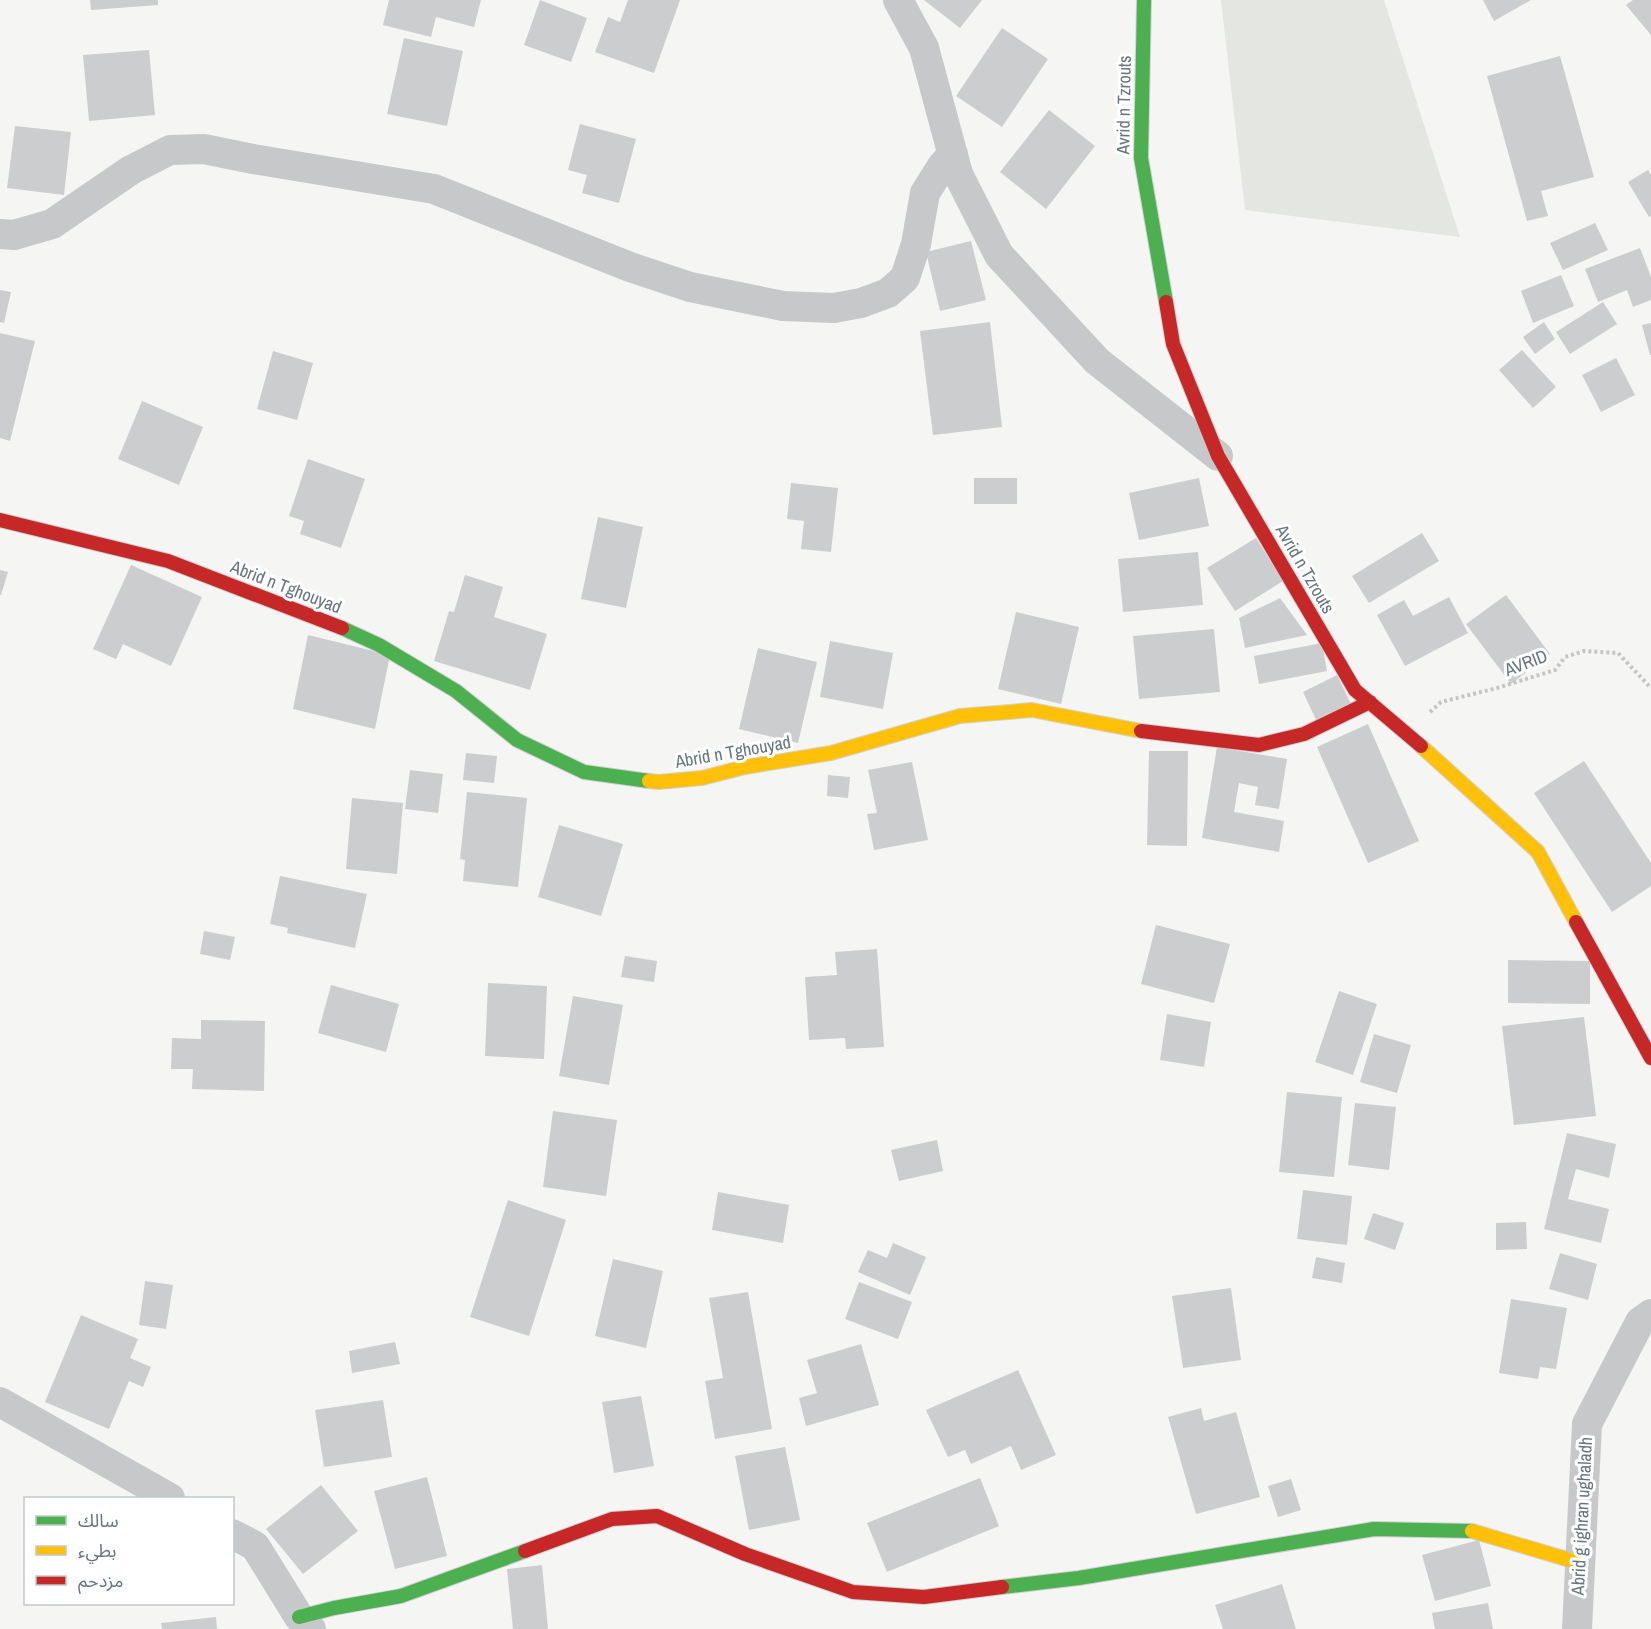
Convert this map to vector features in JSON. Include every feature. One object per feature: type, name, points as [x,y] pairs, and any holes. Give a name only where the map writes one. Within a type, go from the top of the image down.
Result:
[{"type":"street","points":[[898,0],[924,48],[958,174],[999,255],[1097,361],[1218,456]]},
{"type":"street","name":"Avrid n Tzrouts","points":[[1144,0],[1141,158],[1173,344],[1218,456],[1355,690],[1403,730],[1538,852],[1651,1058]]},
{"type":"street","points":[[0,234],[14,235],[52,224],[131,170],[170,150],[204,148],[253,159],[434,189],[630,267],[690,287],[783,306],[834,308],[861,303],[888,293],[905,278],[916,244],[925,193],[942,166],[953,154]]},
{"type":"street","name":"Abrid n Tghouyad","points":[[0,520],[168,561],[323,620],[379,645],[456,691],[517,740],[584,772],[659,783],[702,778],[745,767],[831,753],[960,716],[1032,710],[1143,730],[1259,745],[1304,734],[1370,702]]},
{"type":"street","name":"Abrid g ighran ughaladh","points":[[1577,1629],[1587,1424],[1640,1322],[1651,1314]]},
{"type":"street","points":[[0,1402],[168,1497]]},
{"type":"street","points":[[234,1535],[255,1546],[305,1623],[334,1608],[401,1596],[612,1519],[657,1516],[745,1554],[853,1592],[924,1597],[1079,1578],[1374,1529],[1475,1531],[1580,1563]]},
{"type":"path","name":"AVRID","points":[[1403,730],[1415,725],[1441,702],[1555,670],[1565,657],[1584,651],[1618,653],[1651,688]]},
{"type":"shaded area","points":[[1221,0],[1384,0],[1460,237],[1245,210]]},
{"type":"building","points":[[90,0],[158,0],[158,5],[91,10]]},
{"type":"building","points":[[389,0],[481,0],[474,27],[436,17],[431,37],[383,25]]},
{"type":"building","points":[[540,0],[587,18],[571,62],[524,45]]},
{"type":"building","points":[[628,0],[680,0],[654,73],[595,52],[608,17],[620,22]]},
{"type":"building","points":[[924,0],[982,0],[960,28]]},
{"type":"building","points":[[1483,0],[1531,0],[1494,21]]},
{"type":"building","points":[[1633,0],[1651,0],[1651,35],[1626,5]]},
{"type":"building","points":[[1002,28],[1048,59],[1002,127],[956,96]]},
{"type":"building","points":[[404,38],[463,51],[447,126],[387,114]]},
{"type":"building","points":[[149,50],[155,115],[89,121],[83,55]]},
{"type":"building","points":[[1560,56],[1594,177],[1541,191],[1548,216],[1527,221],[1487,76]]},
{"type":"building","points":[[1049,110],[1095,146],[1046,209],[1000,172]]},
{"type":"building","points":[[580,124],[636,139],[619,203],[582,193],[587,175],[568,170]]},
{"type":"building","points":[[15,126],[71,132],[64,195],[7,188]]},
{"type":"building","points":[[1648,170],[1651,175],[1651,216],[1649,217],[1628,182]]},
{"type":"building","points":[[1595,223],[1608,250],[1563,270],[1550,243]]},
{"type":"building","points":[[971,241],[986,300],[940,311],[926,252]]},
{"type":"building","points":[[1640,248],[1651,277],[1651,300],[1633,307],[1627,290],[1598,302],[1585,269]]},
{"type":"building","points":[[1561,275],[1574,306],[1533,323],[1521,291]]},
{"type":"building","points":[[0,290],[11,292],[4,323],[0,322]]},
{"type":"building","points":[[1603,302],[1617,324],[1570,354],[1556,332]]},
{"type":"building","points":[[990,322],[1002,427],[933,435],[920,331]]},
{"type":"building","points":[[1544,322],[1555,339],[1535,354],[1523,337]]},
{"type":"building","points":[[1651,323],[1651,355],[1650,355],[1642,325]]},
{"type":"building","points":[[0,333],[35,341],[10,441],[0,438]]},
{"type":"building","points":[[1522,350],[1556,387],[1533,408],[1499,370]]},
{"type":"building","points":[[273,351],[313,363],[297,420],[257,409]]},
{"type":"building","points":[[1616,358],[1635,395],[1601,412],[1582,375]]},
{"type":"building","points":[[142,401],[203,427],[179,485],[118,459]]},
{"type":"building","points":[[308,459],[365,479],[341,548],[300,534],[304,521],[289,516]]},
{"type":"building","points":[[974,478],[1017,478],[1017,504],[974,504]]},
{"type":"building","points":[[1199,478],[1209,526],[1139,540],[1129,493]]},
{"type":"building","points":[[791,483],[838,488],[831,552],[801,549],[804,521],[787,519]]},
{"type":"building","points":[[598,517],[643,527],[626,608],[581,599]]},
{"type":"building","points":[[1422,533],[1439,561],[1369,603],[1352,576]]},
{"type":"building","points":[[1256,538],[1283,581],[1235,611],[1207,568]]},
{"type":"building","points":[[1198,552],[1203,605],[1123,612],[1118,559]]},
{"type":"building","points":[[131,565],[202,597],[171,666],[123,644],[116,659],[93,649]]},
{"type":"building","points":[[0,570],[8,572],[1,595],[0,595]]},
{"type":"building","points":[[465,575],[503,587],[494,617],[547,634],[530,690],[434,661],[449,611],[454,612]]},
{"type":"building","points":[[1506,595],[1550,654],[1511,684],[1466,624]]},
{"type":"building","points":[[1449,597],[1468,633],[1405,666],[1377,615],[1404,600],[1413,616]]},
{"type":"building","points":[[1280,598],[1307,635],[1245,648],[1239,618]]},
{"type":"building","points":[[1016,612],[1079,627],[1061,704],[998,689]]},
{"type":"building","points":[[1214,629],[1220,692],[1139,699],[1133,636]]},
{"type":"building","points":[[308,635],[390,655],[375,729],[293,709]]},
{"type":"building","points":[[830,641],[893,653],[883,709],[820,697]]},
{"type":"building","points":[[1322,643],[1327,671],[1259,684],[1254,656]]},
{"type":"building","points":[[758,648],[817,662],[798,743],[739,729]]},
{"type":"building","points":[[1337,675],[1352,706],[1317,722],[1303,692]]},
{"type":"building","points":[[1368,724],[1419,841],[1368,863],[1317,747]]},
{"type":"building","points":[[1217,747],[1287,759],[1279,809],[1255,805],[1258,787],[1239,783],[1234,812],[1284,821],[1279,852],[1202,838]]},
{"type":"building","points":[[1149,751],[1188,751],[1187,846],[1147,845]]},
{"type":"building","points":[[466,753],[497,756],[494,783],[463,780]]},
{"type":"building","points":[[1584,761],[1651,863],[1651,886],[1612,912],[1534,793]]},
{"type":"building","points":[[912,762],[928,840],[874,850],[867,814],[877,813],[868,770]]},
{"type":"building","points":[[410,770],[443,774],[438,813],[405,809]]},
{"type":"building","points":[[828,775],[850,777],[848,798],[827,796]]},
{"type":"building","points":[[467,792],[527,798],[518,887],[463,881],[465,860],[460,859]]},
{"type":"building","points":[[352,798],[403,803],[397,874],[346,869]]},
{"type":"building","points":[[559,825],[623,844],[601,916],[538,897]]},
{"type":"building","points":[[280,876],[367,894],[355,948],[287,933],[288,928],[270,924]]},
{"type":"building","points":[[1156,925],[1230,944],[1214,1003],[1141,984]]},
{"type":"building","points":[[204,931],[235,937],[230,960],[200,954]]},
{"type":"building","points":[[877,949],[884,1047],[846,1049],[845,1038],[809,1040],[805,977],[837,975],[835,952]]},
{"type":"building","points":[[625,956],[657,961],[654,982],[621,977]]},
{"type":"building","points":[[1508,960],[1590,961],[1590,1004],[1508,1003]]},
{"type":"building","points":[[488,983],[547,986],[544,1059],[485,1056]]},
{"type":"building","points":[[331,985],[399,1004],[386,1052],[318,1033]]},
{"type":"building","points":[[1339,991],[1377,1004],[1353,1075],[1315,1062]]},
{"type":"building","points":[[573,996],[623,1005],[609,1085],[559,1076]]},
{"type":"building","points":[[1167,1014],[1211,1022],[1204,1067],[1160,1060]]},
{"type":"building","points":[[1584,1017],[1596,1116],[1514,1125],[1502,1026]]},
{"type":"building","points":[[201,1020],[265,1021],[264,1091],[192,1089],[193,1069],[171,1069],[172,1038],[201,1039]]},
{"type":"building","points":[[1374,1034],[1411,1045],[1397,1093],[1360,1082]]},
{"type":"building","points":[[1287,1092],[1342,1097],[1334,1177],[1279,1172]]},
{"type":"building","points":[[1355,1103],[1396,1107],[1389,1170],[1348,1165]]},
{"type":"building","points":[[553,1111],[617,1120],[606,1196],[543,1187]]},
{"type":"building","points":[[1567,1133],[1616,1144],[1609,1178],[1576,1169],[1568,1199],[1609,1209],[1601,1243],[1544,1229]]},
{"type":"building","points":[[937,1140],[943,1171],[899,1181],[891,1150]]},
{"type":"building","points":[[1303,1190],[1352,1196],[1347,1245],[1297,1239]]},
{"type":"building","points":[[718,1192],[789,1205],[783,1243],[712,1230]]},
{"type":"building","points":[[508,1200],[566,1220],[529,1336],[470,1317]]},
{"type":"building","points":[[1373,1213],[1404,1223],[1395,1250],[1364,1239]]},
{"type":"building","points":[[1526,1222],[1527,1249],[1496,1250],[1496,1223]]},
{"type":"building","points":[[893,1243],[926,1257],[910,1295],[858,1272],[868,1250],[887,1258]]},
{"type":"building","points":[[1560,1253],[1597,1264],[1588,1300],[1549,1289]]},
{"type":"building","points":[[1316,1257],[1345,1263],[1342,1283],[1312,1278]]},
{"type":"building","points":[[613,1259],[663,1271],[646,1348],[595,1336]]},
{"type":"building","points":[[145,1281],[173,1285],[166,1329],[139,1325]]},
{"type":"building","points":[[859,1282],[912,1302],[898,1339],[845,1319]]},
{"type":"building","points":[[1231,1288],[1241,1360],[1183,1368],[1172,1296]]},
{"type":"building","points":[[748,1292],[772,1429],[715,1439],[705,1381],[723,1378],[709,1298]]},
{"type":"building","points":[[1511,1299],[1567,1308],[1556,1369],[1540,1367],[1538,1379],[1499,1373]]},
{"type":"building","points":[[81,1315],[138,1339],[130,1358],[151,1367],[143,1387],[129,1381],[109,1429],[45,1402]]},
{"type":"building","points":[[395,1342],[400,1364],[352,1373],[349,1351]]},
{"type":"building","points":[[861,1344],[879,1405],[806,1426],[799,1398],[817,1393],[807,1360]]},
{"type":"building","points":[[1018,1370],[1056,1455],[1021,1470],[1011,1446],[971,1464],[965,1450],[948,1457],[926,1410]]},
{"type":"building","points":[[641,1396],[654,1466],[614,1473],[602,1402]]},
{"type":"building","points":[[383,1400],[392,1457],[324,1467],[315,1410]]},
{"type":"building","points":[[1201,1408],[1204,1421],[1236,1412],[1260,1497],[1196,1514],[1168,1417]]},
{"type":"building","points":[[785,1447],[800,1520],[749,1530],[735,1456]]},
{"type":"building","points":[[427,1477],[447,1556],[395,1569],[374,1491]]},
{"type":"building","points":[[980,1478],[999,1526],[887,1572],[867,1523]]},
{"type":"building","points":[[1291,1479],[1301,1510],[1278,1517],[1268,1486]]},
{"type":"building","points":[[321,1485],[358,1531],[303,1574],[266,1529]]},
{"type":"building","points":[[1479,1540],[1491,1586],[1435,1601],[1422,1555]]},
{"type":"building","points":[[542,1565],[548,1629],[513,1629],[507,1569]]},
{"type":"building","points":[[1282,1584],[1296,1629],[1223,1629],[1215,1605]]},
{"type":"building","points":[[1488,1603],[1493,1629],[1435,1629],[1432,1613]]},
{"type":"building","points":[[216,1617],[217,1629],[162,1629],[161,1623]]},
{"type":"traffic: fast","points":[[1144,0],[1141,158],[1166,302]]},
{"type":"traffic: fast","points":[[342,628],[379,645],[456,691],[517,740],[584,772],[649,781]]},
{"type":"traffic: fast","points":[[1002,1587],[1079,1578],[1374,1529],[1472,1531]]},
{"type":"traffic: fast","points":[[299,1617],[401,1596],[525,1551]]},
{"type":"traffic: slow","points":[[649,781],[702,778],[745,767],[831,753],[960,716],[1032,710],[1141,731]]},
{"type":"traffic: slow","points":[[1421,746],[1538,852],[1576,922]]},
{"type":"traffic: slow","points":[[1472,1531],[1580,1563]]},
{"type":"traffic: jam","points":[[1166,302],[1173,344],[1218,456],[1355,690],[1421,746]]},
{"type":"traffic: jam","points":[[0,520],[168,561],[342,628]]},
{"type":"traffic: jam","points":[[1141,731],[1259,745],[1304,734],[1370,702]]},
{"type":"traffic: jam","points":[[1576,922],[1651,1058]]},
{"type":"traffic: jam","points":[[525,1551],[612,1519],[657,1516],[745,1554],[853,1592],[924,1597],[1002,1587]]}]
